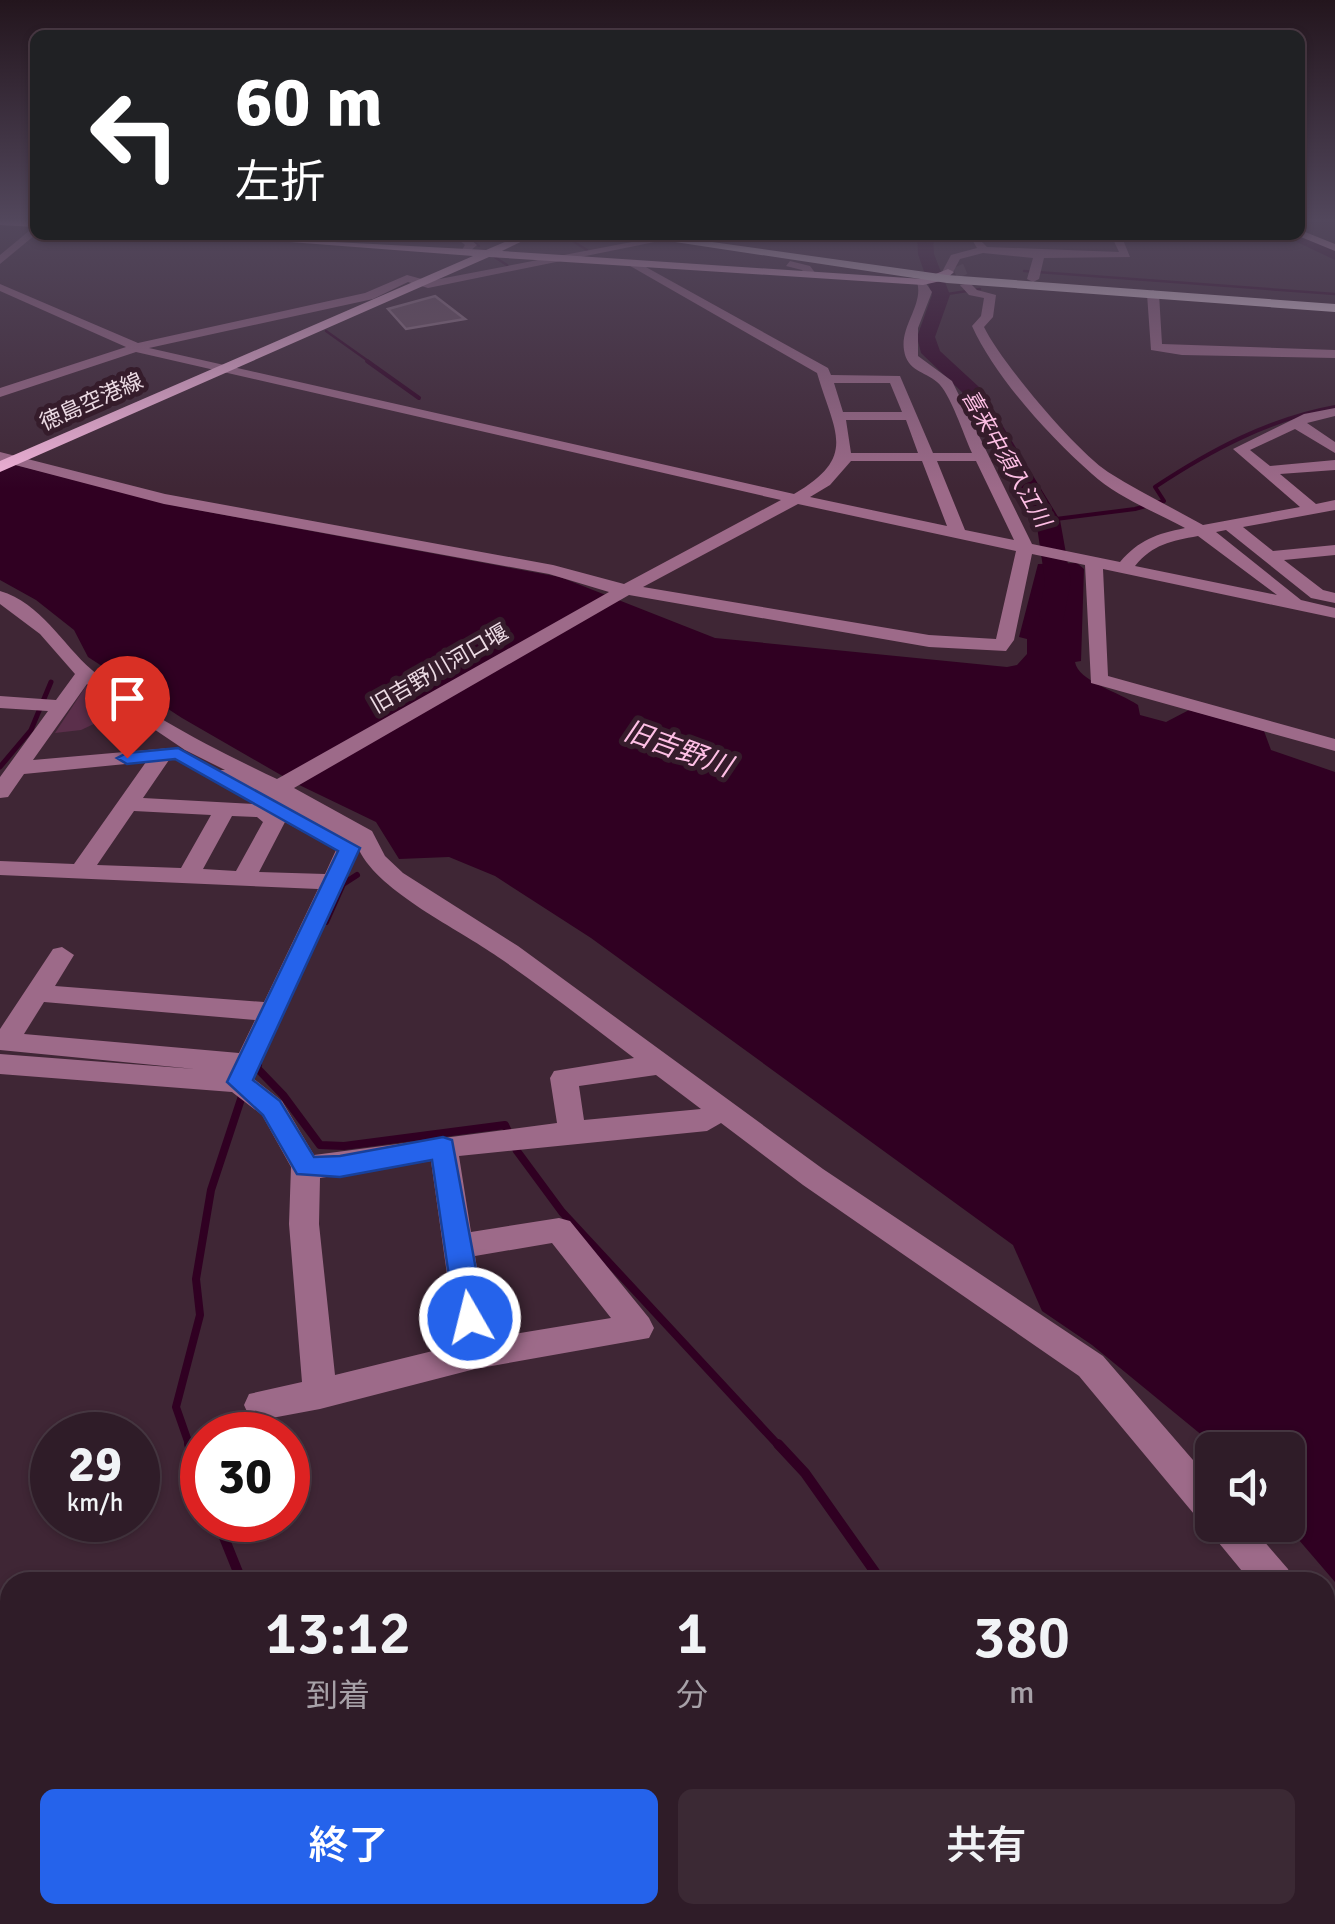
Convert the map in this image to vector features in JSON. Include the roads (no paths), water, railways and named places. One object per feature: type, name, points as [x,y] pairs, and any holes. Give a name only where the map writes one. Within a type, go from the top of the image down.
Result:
[{"type":"main road","name":"徳島空港線","points":[[0,467],[356,309]]},
{"type":"street","points":[[48,309],[135,348],[216,370],[1335,613]]},
{"type":"street","points":[[0,393],[135,348],[216,326],[303,309]]},
{"type":"street","points":[[710,309],[821,372],[940,377]]},
{"type":"street","points":[[0,456],[164,499],[553,570],[624,592],[929,642],[999,647],[1005,640],[1030,547],[940,377],[918,366],[912,356],[918,309]]},
{"type":"street","points":[[988,309],[987,317],[978,326],[989,350],[1077,452],[1100,474],[1224,544],[1292,599],[1293,605]]},
{"type":"street","points":[[1153,309],[1156,347],[1182,352],[1335,354]]},
{"type":"street","points":[[821,372],[838,416],[844,457],[984,457]]},
{"type":"street","points":[[896,378],[958,532]]},
{"type":"street","points":[[1312,508],[1240,449],[1335,412]]},
{"type":"street","points":[[838,416],[911,416]]},
{"type":"street","points":[[1298,424],[1335,449]]},
{"type":"street","name":"旧吉野川河口堰","points":[[280,787],[826,482],[844,457]]},
{"type":"street","points":[[1266,471],[1335,466]]},
{"type":"street","points":[[1125,567],[1142,547],[1194,529],[1335,505]]},
{"type":"street","points":[[1227,524],[1316,594],[1335,598]]},
{"type":"street","points":[[1270,556],[1335,550]]},
{"type":"street","points":[[1088,559],[1096,578],[1098,678],[1335,744]]},
{"type":"street","points":[[0,596],[48,630],[85,674],[178,751],[350,848],[244,1073]]},
{"type":"street","points":[[0,792],[85,674]]},
{"type":"street","points":[[0,702],[63,706]]},
{"type":"street","points":[[80,872],[128,804],[178,751]]},
{"type":"street","points":[[20,768],[178,751],[280,787],[364,836],[375,859],[395,878],[509,952],[813,1177],[1091,1366],[1195,1488]]},
{"type":"street","points":[[128,804],[262,811],[275,820],[244,877]]},
{"type":"street","points":[[189,874],[224,809]]},
{"type":"street","points":[[0,868],[334,882]]},
{"type":"street","points":[[62,955],[2,1049],[244,1073],[272,1108],[306,1167],[304,1224],[320,1394]]},
{"type":"street","points":[[40,993],[273,1012]]},
{"type":"street","points":[[572,1131],[564,1078],[662,1064]]},
{"type":"street","points":[[306,1167],[340,1166],[572,1131],[707,1120],[720,1106]]},
{"type":"street","points":[[443,1148],[475,1354]]},
{"type":"street","points":[[262,1405],[475,1354],[638,1328],[560,1230],[460,1246]]},
{"type":"street","points":[[1241,1542],[1267,1572]]},
{"type":"water","name":"旧吉野川","points":[[0,461],[181,507],[560,577],[715,638],[1007,667],[1017,665],[1027,654],[1027,639],[1019,637],[1038,564],[1077,563],[1084,569],[1081,661],[1075,662],[1083,675],[1138,705],[1140,715],[1166,722],[1189,710],[1264,731],[1271,750],[1335,772],[1335,1572],[1326,1572],[1301,1542],[1305,1542],[1305,1432],[1198,1432],[1092,1345],[1042,1311],[1013,1245],[591,938],[495,876],[449,857],[399,859],[376,822],[293,782],[182,718],[88,657],[74,630],[36,600],[0,580]]},
{"type":"waterway","name":"喜来中須入江川","points":[[934,309],[926,337],[931,353],[972,391],[1048,520],[1058,581],[1053,615]]},
{"type":"waterway","points":[[326,331],[371,363]]},
{"type":"waterway","points":[[367,361],[419,398]]},
{"type":"waterway","points":[[1048,520],[1135,509],[1164,501],[1155,487],[1197,461],[1264,428],[1335,407]]},
{"type":"waterway","points":[[0,767],[31,730],[51,682]]},
{"type":"waterway","points":[[326,922],[343,884],[357,875]]},
{"type":"waterway","points":[[258,1069],[320,1145],[344,1146],[505,1125],[517,1151],[562,1212],[780,1447]]},
{"type":"waterway","points":[[180,1418],[176,1407],[200,1315],[196,1279],[211,1190],[243,1093]]},
{"type":"waterway","points":[[778,1444],[805,1473],[875,1572]]},
{"type":"waterway","points":[[226,1542],[238,1572]]}]
